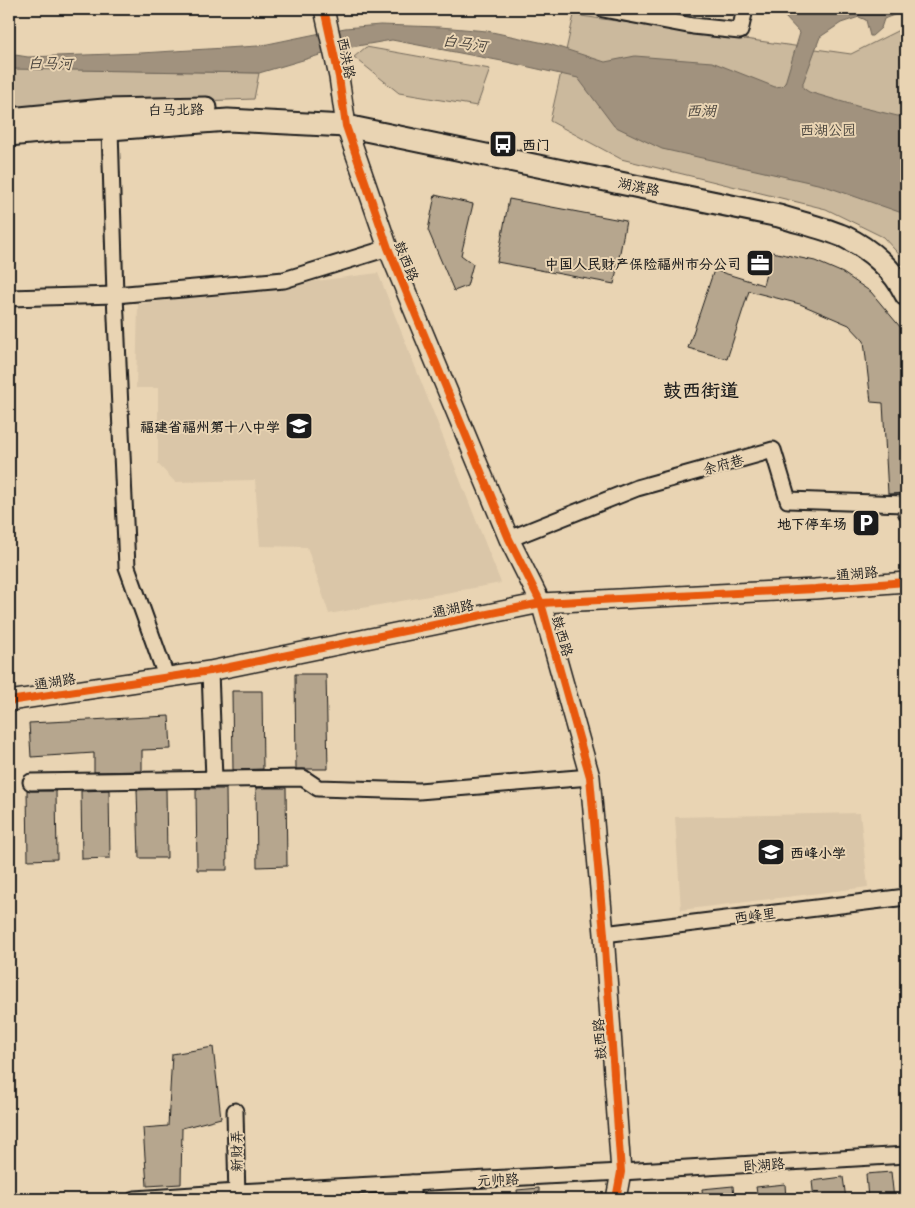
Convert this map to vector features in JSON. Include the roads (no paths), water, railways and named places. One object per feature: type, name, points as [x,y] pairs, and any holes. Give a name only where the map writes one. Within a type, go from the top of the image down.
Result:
[{"type":"main road","name":"白马北路","points":[[9,119],[104,110],[234,108],[345,119]]},
{"type":"main road","points":[[9,135],[60,130],[110,129],[228,120],[345,119]]},
{"type":"main road","name":"湖滨路","points":[[345,119],[642,171],[841,220],[873,239],[901,263],[906,271]]},
{"type":"main road","name":"湖滨路","points":[[345,119],[779,216],[846,238],[873,254],[902,286],[906,295]]},
{"type":"street","points":[[604,9],[693,26],[740,31],[745,9]]},
{"type":"street","name":"西洪路","points":[[325,12],[339,78],[345,119]]},
{"type":"street","name":"鼓西路","points":[[345,119],[388,248],[509,539],[540,603],[590,777],[622,1172],[616,1199]]},
{"type":"street","points":[[110,129],[127,566],[166,676]]},
{"type":"street","points":[[9,298],[115,295],[284,280],[388,248]]},
{"type":"street","name":"余府巷","points":[[509,539],[636,488],[773,450],[788,500],[904,504],[906,512]]},
{"type":"street","name":"通湖路","points":[[9,700],[210,671],[540,603],[815,589],[906,582]]},
{"type":"street","points":[[210,671],[214,778]]},
{"type":"street","points":[[31,782],[303,778],[318,788],[419,791],[590,777]]},
{"type":"street","name":"西峰里","points":[[604,934],[906,897]]},
{"type":"street","name":"新财弄","points":[[235,1111],[237,1195]]},
{"type":"street","name":"卧湖路","points":[[622,1172],[906,1155]]},
{"type":"street","name":"元帅路","points":[[135,1199],[237,1195],[412,1183],[622,1172]]},
{"type":"street","points":[[412,1183],[412,1199]]},
{"type":"water","name":"西湖","points":[[783,9],[900,9],[896,14],[884,19],[881,28],[872,36],[870,36],[866,20],[859,17],[841,23],[820,37],[803,83],[803,88],[809,92],[860,107],[906,118],[906,217],[902,213],[822,185],[662,149],[614,126],[578,78],[392,40],[340,49],[259,73],[9,69],[9,54],[28,57],[258,46],[345,28],[380,25],[487,31],[549,44],[605,62],[635,56],[712,62],[775,87],[782,86],[785,83],[800,33],[785,17]]},
{"type":"place","name":"西门","points":[[503,144]]},
{"type":"place","name":"中国人民财产保险福州市分公司","points":[[760,263]]},
{"type":"place","name":"福建省福州第十八中学","points":[[299,426]]},
{"type":"place","name":"地下停车场","points":[[866,523]]},
{"type":"place","name":"西峰小学","points":[[771,852]]},
{"type":"district","name":"鼓西街道","points":[[701,389]]},
{"type":"water label","name":"白马河","points":[[465,42]]},
{"type":"water label","name":"白马河","points":[[50,62]]},
{"type":"park label","name":"西湖公园","points":[[828,129]]}]
